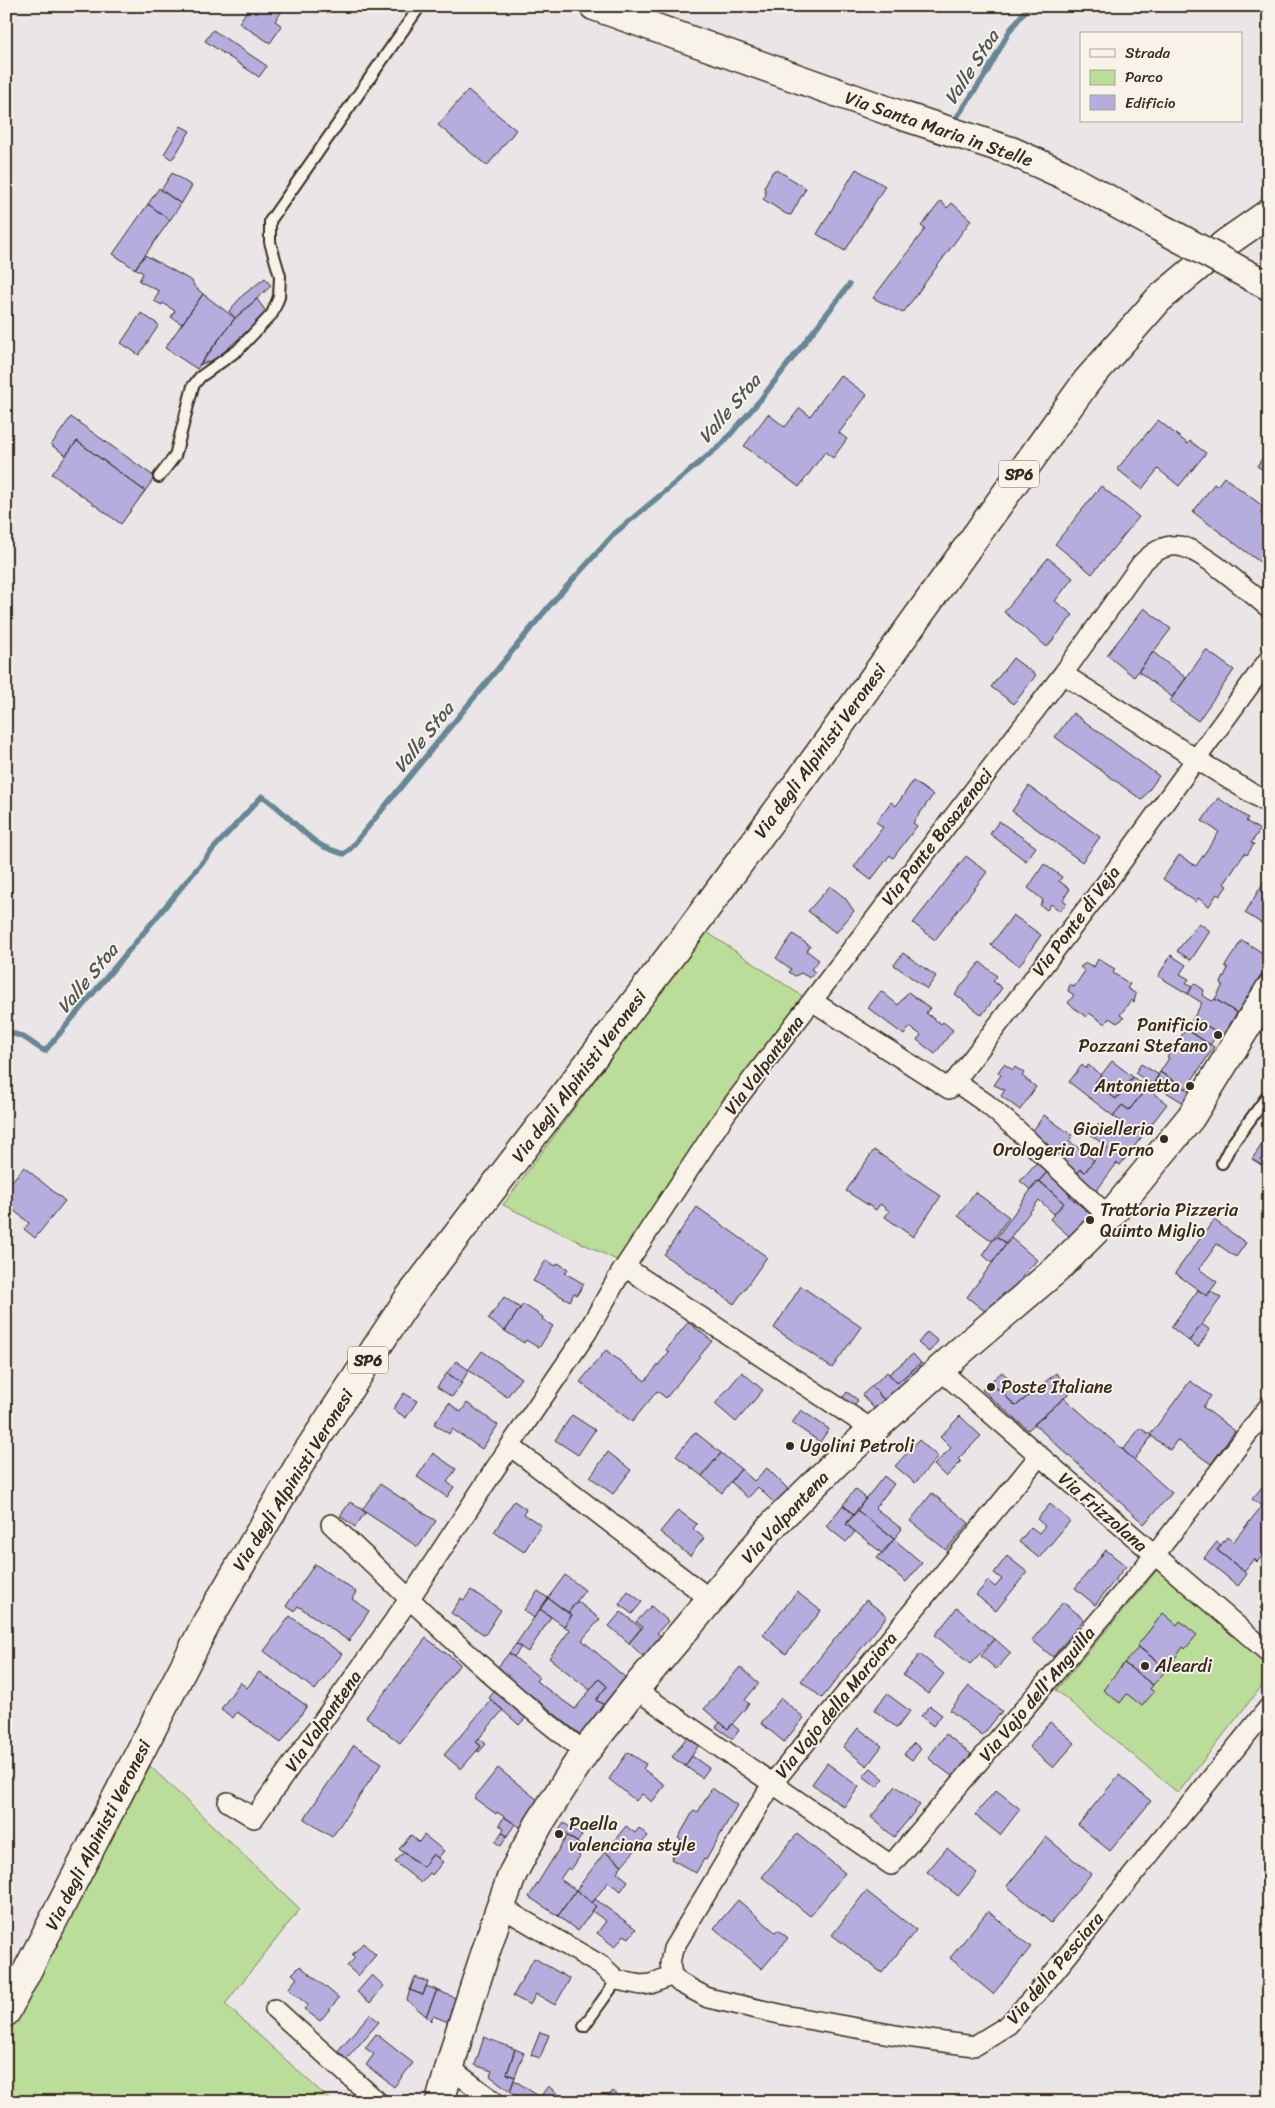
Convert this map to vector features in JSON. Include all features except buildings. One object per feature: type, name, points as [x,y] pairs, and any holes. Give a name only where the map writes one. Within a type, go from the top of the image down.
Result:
[{"type":"main road","name":"Via Santa Maria in Stelle","points":[[594,6],[902,116],[1011,151],[1062,174],[1260,282]]},
{"type":"main road","name":"Via degli Alpinisti Veronesi","points":[[6,2012],[206,1622],[304,1457],[410,1298],[690,929],[814,761],[1087,381],[1159,299],[1226,242],[1266,213]]},
{"type":"main road","name":"Via Valpantena","points":[[440,2102],[449,2067],[500,1907],[513,1873],[539,1824],[585,1752],[634,1689],[775,1523],[873,1430],[1057,1269],[1109,1217],[1191,1117],[1269,990]]},
{"type":"street","points":[[1269,608],[1196,552],[1178,546],[1161,549],[1141,564],[1063,674],[1196,760],[1269,804]]},
{"type":"street","name":"Via Ponte di Veja","points":[[954,1081],[1110,878],[1269,659]]},
{"type":"street","name":"Via Ponte Basazenoci","points":[[812,1001],[1063,674]]},
{"type":"street","name":"Via Valpantena","points":[[228,1802],[254,1818],[410,1598],[586,1334],[625,1267],[728,1112],[812,1001],[948,1089],[954,1081]]},
{"type":"street","points":[[954,1081],[987,1104],[1015,1128],[1109,1217]]},
{"type":"street","points":[[625,1267],[873,1430]]},
{"type":"street","name":"Via Frizzolana","points":[[940,1370],[1269,1653]]},
{"type":"street","name":"Via Vajo dell'Anguilla","points":[[772,1784],[891,1865],[1154,1556],[1269,1406]]},
{"type":"street","points":[[510,1446],[710,1599]]},
{"type":"street","name":"Via Vajo della Marciora","points":[[672,1976],[670,1963],[673,1949],[772,1784],[1039,1456]]},
{"type":"street","points":[[331,1524],[530,1708],[585,1752]]},
{"type":"street","points":[[634,1689],[772,1784]]},
{"type":"street","name":"Via della Pesciara","points":[[672,1976],[680,1983],[708,1998],[907,2038],[974,2046],[1008,2025],[1042,1987],[1269,1707]]},
{"type":"street","points":[[500,1907],[602,1966],[617,1980],[641,1985],[651,1984],[672,1976]]},
{"type":"street","points":[[275,2009],[378,2102]]},
{"type":"street","points":[[449,2067],[495,2102]]},
{"type":"lane","points":[[159,477],[175,456],[193,386],[200,377],[238,350],[272,314],[278,297],[280,276],[270,242],[270,221],[420,6]]},
{"type":"lane","points":[[1222,1163],[1230,1147],[1269,1094]]},
{"type":"lane","points":[[584,2026],[617,1980]]},
{"type":"green space","points":[[705,931],[805,998],[623,1263],[503,1205]]},
{"type":"green space","points":[[1158,1569],[1266,1660],[1264,1683],[1178,1793],[1056,1690]]},
{"type":"green space","points":[[150,1766],[300,1909],[225,2004],[332,2102],[6,2102],[6,2039]]},
{"type":"waterway","name":"Valle Stoa","points":[[955,120],[986,74],[1010,30],[1029,6]]},
{"type":"waterway","name":"Valle Stoa","points":[[6,1030],[21,1036],[45,1051],[215,847],[262,796],[278,807],[304,833],[322,846],[344,854],[350,849],[550,605],[615,533],[723,443],[761,399],[849,285]]},
{"type":"place","name":"Panificio Pozzani Stefano","points":[[1218,1035]]},
{"type":"place","name":"Antonietta","points":[[1190,1086]]},
{"type":"place","name":"Gioielleria Orologeria Dal Forno","points":[[1164,1139]]},
{"type":"place","name":"Trattoria Pizzeria Quinto Miglio","points":[[1090,1220]]},
{"type":"place","name":"Poste Italiane","points":[[991,1387]]},
{"type":"place","name":"Ugolini Petroli","points":[[790,1446]]},
{"type":"place","name":"Aleardi","points":[[1145,1666]]},
{"type":"place","name":"Paella valenciana style","points":[[559,1834]]}]
